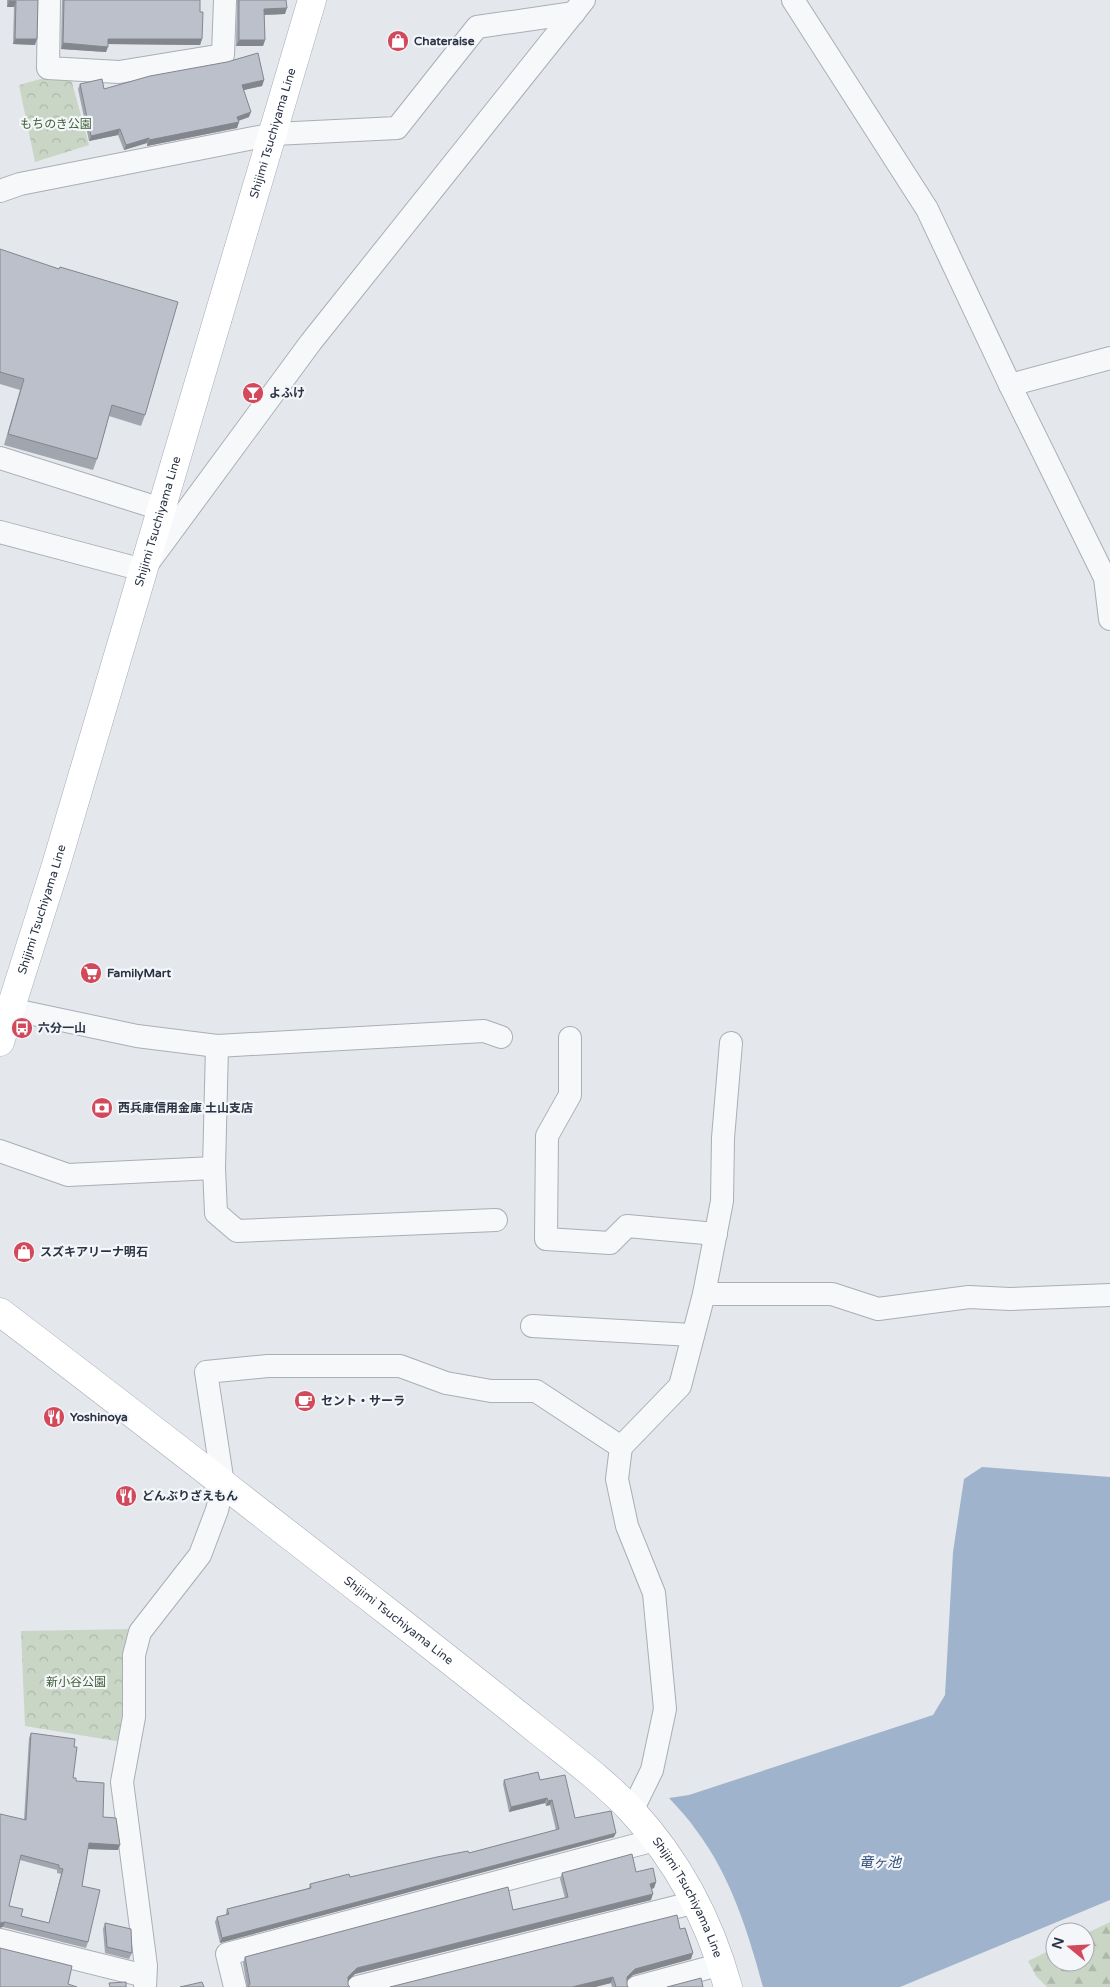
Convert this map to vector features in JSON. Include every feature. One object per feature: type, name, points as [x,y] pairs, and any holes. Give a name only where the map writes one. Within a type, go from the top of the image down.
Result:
[{"type":"main road","name":"Shijimi Tsuchiyama Line","points":[[0,1042],[5,1008],[56,865],[274,134],[312,0]]},
{"type":"main road","name":"Shijimi Tsuchiyama Line","points":[[0,1312],[174,1444],[588,1770],[632,1811],[676,1867],[696,1902],[725,1976]]},
{"type":"street","points":[[48,0],[48,68],[119,72],[223,55],[225,0]]},
{"type":"street","points":[[793,0],[927,209],[1010,385],[1105,578],[1110,619]]},
{"type":"street","points":[[0,191],[20,184],[274,134],[396,128],[477,27],[579,6]]},
{"type":"street","points":[[0,532],[143,570],[311,342],[579,6]]},
{"type":"street","points":[[1010,385],[1110,358]]},
{"type":"street","points":[[0,458],[161,509]]},
{"type":"street","points":[[5,1008],[136,1036],[217,1046],[484,1031],[500,1037]]},
{"type":"street","points":[[570,1038],[570,1095],[547,1136],[546,1239],[610,1243],[627,1226],[716,1234]]},
{"type":"street","points":[[632,1811],[652,1770],[665,1709],[654,1593],[627,1526],[617,1479],[621,1447],[680,1386],[704,1294],[722,1201],[723,1138],[731,1044]]},
{"type":"street","points":[[217,1046],[214,1168],[216,1212],[237,1231],[496,1220]]},
{"type":"street","points":[[0,1150],[68,1175],[214,1168]]},
{"type":"street","points":[[704,1294],[832,1294],[878,1309],[969,1297],[1010,1299],[1110,1295]]},
{"type":"street","points":[[532,1326],[692,1336]]},
{"type":"street","points":[[0,1940],[145,1982],[146,1966],[122,1782],[134,1717],[134,1655],[140,1632],[200,1555],[217,1510],[223,1484],[206,1372],[268,1366],[400,1366],[446,1383],[473,1388],[491,1391],[536,1391],[621,1447]]},
{"type":"street","points":[[235,1987],[227,1954],[656,1840]]},
{"type":"street","points":[[358,1987],[696,1902]]},
{"type":"street","points":[[637,1987],[725,1976]]},
{"type":"green space","name":"もちのき公園","points":[[41,79],[71,79],[89,145],[35,162],[19,85]]},
{"type":"green space","name":"新小谷公園","points":[[136,1629],[122,1742],[25,1726],[21,1631]]},
{"type":"green space","points":[[1110,1922],[1110,1987],[1047,1987],[1036,1976],[1028,1961],[1045,1953],[1045,1972],[1095,1972],[1095,1929]]},
{"type":"water","name":"竜ヶ池","points":[[982,1467],[1110,1477],[1110,1900],[1057,1922],[1045,1922],[1045,1927],[900,1987],[763,1987],[744,1925],[729,1885],[693,1826],[669,1798],[689,1795],[933,1715],[945,1695],[953,1552],[964,1479]]},
{"type":"building","points":[[9,0],[38,0],[37,39],[15,39],[16,1]]},
{"type":"building","points":[[64,0],[200,0],[200,12],[203,12],[202,39],[108,39],[108,47],[63,43]]},
{"type":"building","points":[[239,0],[286,0],[287,8],[264,9],[265,40],[239,40]]},
{"type":"building","points":[[258,53],[264,80],[242,85],[251,112],[237,117],[239,122],[149,140],[149,138],[126,145],[120,129],[91,136],[80,84],[102,79],[104,89],[150,76],[227,62]]},
{"type":"building","points":[[0,249],[59,269],[60,267],[178,302],[145,415],[112,405],[97,459],[8,434],[24,379],[0,372]]},
{"type":"building","points":[[31,1733],[75,1739],[74,1747],[77,1747],[73,1778],[76,1778],[76,1781],[104,1783],[103,1817],[116,1818],[120,1845],[89,1843],[82,1886],[100,1890],[88,1942],[5,1922],[0,1923],[0,1814],[26,1820]],"holes":[[[21,1855],[59,1865],[59,1868],[63,1869],[49,1923],[21,1916],[23,1909],[9,1906]]]},
{"type":"building","points":[[538,1772],[540,1780],[565,1775],[575,1818],[611,1811],[616,1833],[222,1938],[217,1917],[229,1914],[227,1909],[311,1888],[310,1884],[349,1874],[350,1877],[437,1857],[468,1851],[469,1853],[559,1829],[552,1800],[548,1801],[547,1798],[511,1807],[504,1780]]},
{"type":"building","points":[[632,1854],[636,1872],[653,1868],[656,1882],[650,1884],[653,1894],[357,1968],[348,1977],[348,1985],[350,1987],[248,1987],[250,1984],[245,1957],[508,1887],[513,1910],[568,1897],[562,1873]]},
{"type":"building","points":[[677,1915],[680,1929],[685,1928],[693,1953],[635,1969],[627,1977],[628,1987],[616,1987],[613,1977],[572,1987],[390,1987]]},
{"type":"building","points":[[105,1923],[131,1929],[132,1953],[107,1947]]},
{"type":"building","points":[[0,1948],[72,1966],[68,1984],[77,1987],[0,1987]]},
{"type":"building","points":[[701,1978],[703,1987],[667,1987]]},
{"type":"building","points":[[126,1982],[126,1987],[110,1987],[109,1983]]},
{"type":"building","points":[[202,1982],[204,1987],[180,1987]]},
{"type":"place","name":"Chateraise","points":[[398,41]]},
{"type":"place","name":"よふけ","points":[[253,393]]},
{"type":"place","name":"FamilyMart","points":[[91,973]]},
{"type":"place","name":"六分一山","points":[[22,1028]]},
{"type":"place","name":"西兵庫信用金庫 土山支店","points":[[102,1108]]},
{"type":"place","name":"スズキアリーナ明石","points":[[24,1252]]},
{"type":"place","name":"セント・サーラ","points":[[305,1401]]},
{"type":"place","name":"Yoshinoya","points":[[54,1417]]},
{"type":"place","name":"どんぶりざえもん","points":[[126,1496]]}]
